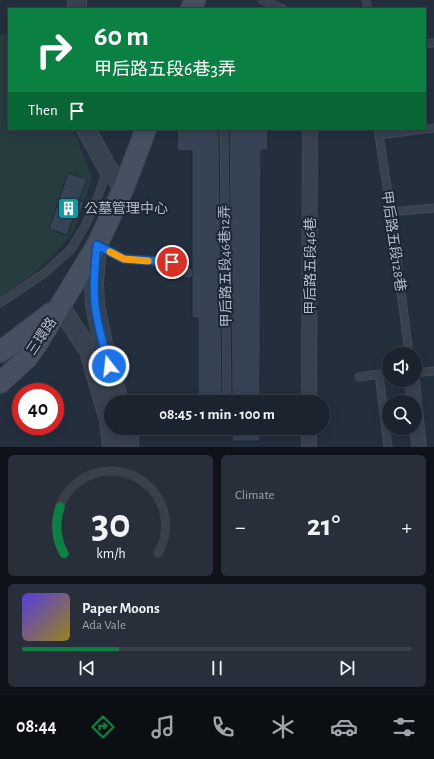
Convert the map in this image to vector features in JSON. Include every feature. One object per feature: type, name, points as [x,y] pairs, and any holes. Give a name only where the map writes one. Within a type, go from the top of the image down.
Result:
[{"type":"main road","points":[[60,306],[97,245],[120,172],[145,130]]},
{"type":"main road","name":"三環路","points":[[0,352],[31,339],[60,306]]},
{"type":"main road","name":"三環路","points":[[0,383],[27,358],[31,339]]},
{"type":"street","points":[[87,130],[120,172]]},
{"type":"street","name":"甲后路五段46巷","points":[[309,395],[310,130]]},
{"type":"street","points":[[97,245],[94,283],[95,305],[103,344],[117,395]]},
{"type":"street","points":[[60,306],[85,322],[103,344]]},
{"type":"street","points":[[60,306],[89,351],[109,420],[112,447]]},
{"type":"street","points":[[128,435],[129,447]]},
{"type":"street","points":[[309,435],[309,447]]},
{"type":"street","points":[[418,435],[420,447]]},
{"type":"lane","points":[[262,0],[280,8]]},
{"type":"lane","name":"甲后路五段46巷12弄","points":[[224,130],[227,395]]},
{"type":"lane","points":[[378,132],[406,130]]},
{"type":"lane","name":"甲后路五段128巷","points":[[378,132],[391,212],[408,347]]},
{"type":"lane","points":[[0,303],[46,272],[72,248],[87,222],[97,199],[120,172]]},
{"type":"lane","points":[[391,212],[434,208]]},
{"type":"lane","points":[[97,245],[124,259],[172,262],[188,273]]},
{"type":"lane","points":[[422,372],[434,371]]},
{"type":"lane","points":[[358,377],[379,374],[388,447]]},
{"type":"green space","points":[[0,35],[8,35],[8,130],[73,130],[92,178],[74,231],[53,256],[33,274],[0,297]]},
{"type":"building","points":[[177,130],[219,130],[222,395],[198,395],[198,318],[192,318],[192,151],[177,151]]},
{"type":"building","points":[[229,130],[268,130],[268,150],[261,150],[260,395],[232,395]]},
{"type":"building","name":"公墓管理中心","points":[[68,173],[87,179],[79,200],[84,202],[80,215],[75,214],[67,235],[49,229]]},
{"type":"building","points":[[232,435],[260,435],[260,441],[232,441]]},
{"type":"slow traffic","points":[[110,252],[124,259],[148,261]]},
{"type":"place","name":"公墓管理中心","points":[[69,208]]},
{"type":"route","points":[[109,366],[95,305],[94,283],[97,245],[124,259],[172,262]]}]
